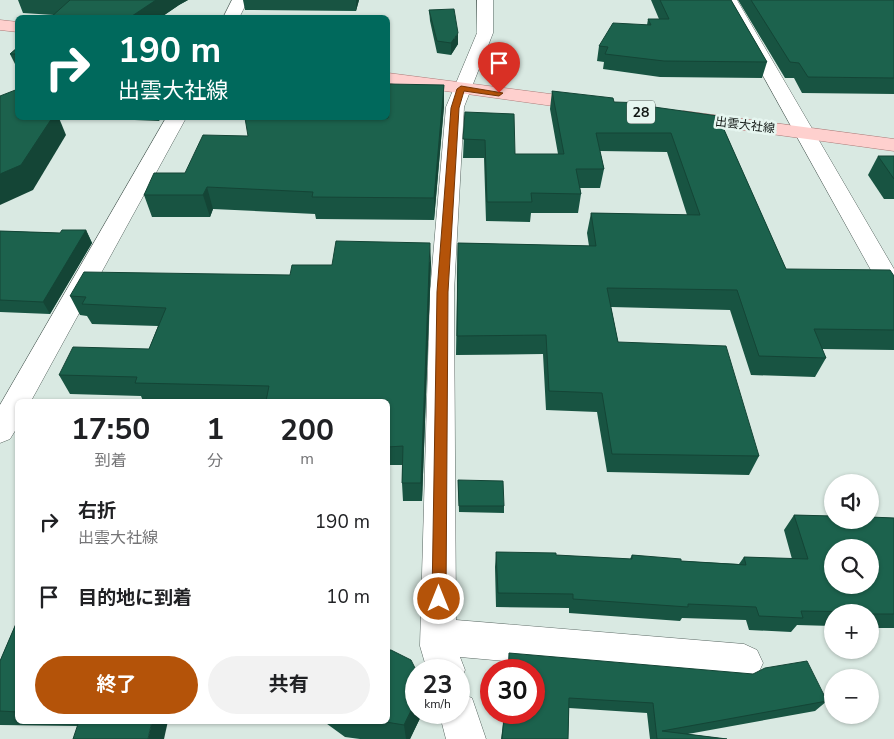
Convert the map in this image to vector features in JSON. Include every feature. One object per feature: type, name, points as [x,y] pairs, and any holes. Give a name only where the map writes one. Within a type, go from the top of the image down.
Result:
[{"type":"main road","points":[[0,25],[15,27]]},
{"type":"main road","name":"28","points":[[390,78],[607,107]]},
{"type":"main road","name":"出雲大社線","points":[[666,115],[894,144]]},
{"type":"street","points":[[232,15],[240,0]]},
{"type":"street","points":[[486,0],[485,33],[455,108],[442,292],[442,653],[744,663]]},
{"type":"street","points":[[729,0],[802,132],[894,290]]},
{"type":"street","points":[[18,399],[175,120]]},
{"type":"street","points":[[0,431],[15,404]]},
{"type":"street","points":[[462,724],[466,739]]},
{"type":"building","points":[[70,0],[156,0],[134,15],[53,15]]},
{"type":"building","points":[[660,0],[731,0],[767,62],[664,61],[605,54],[608,47],[599,46],[613,23],[651,25],[648,19],[669,19]]},
{"type":"building","points":[[751,0],[894,0],[894,78],[808,77],[799,63],[790,62]]},
{"type":"building","points":[[454,9],[458,33],[451,43],[437,41],[429,10]]},
{"type":"building","points":[[390,84],[444,85],[434,198],[312,197],[313,192],[207,187],[203,195],[144,195],[154,173],[185,173],[203,135],[248,136],[245,120],[390,120]]},
{"type":"building","points":[[15,90],[15,120],[51,120],[21,165],[0,174],[0,96]]},
{"type":"building","points":[[552,91],[613,98],[614,102],[646,103],[647,106],[718,116],[786,269],[890,270],[894,276],[894,330],[814,329],[826,358],[759,356],[737,290],[607,288],[618,342],[726,346],[759,456],[612,454],[602,393],[549,391],[546,335],[457,336],[458,243],[596,246],[591,213],[700,215],[671,133],[596,133],[604,169],[576,169],[581,194],[531,193],[532,202],[487,202],[485,140],[463,139],[465,112],[514,114],[515,154],[564,154]]},
{"type":"building","points":[[878,156],[894,156],[894,179]]},
{"type":"building","points":[[62,230],[86,230],[43,302],[0,300],[0,231],[60,233]]},
{"type":"building","points":[[336,241],[430,243],[421,483],[402,483],[403,446],[390,447],[390,399],[266,399],[269,386],[135,383],[137,377],[59,375],[73,347],[149,349],[166,308],[82,304],[86,297],[70,296],[84,272],[290,275],[292,265],[332,265]]},
{"type":"building","points":[[458,480],[503,481],[504,506],[459,506]]},
{"type":"building","points":[[794,515],[824,516],[824,529],[879,529],[879,517],[894,518],[894,614],[879,614],[879,604],[824,604],[824,611],[801,611],[803,618],[759,616],[756,607],[688,604],[688,607],[573,599],[573,594],[498,593],[496,552],[556,553],[556,555],[632,559],[632,555],[681,559],[681,561],[746,565],[744,557],[808,559]]},
{"type":"building","points":[[15,626],[15,712],[0,711],[0,661]]},
{"type":"building","points":[[390,650],[409,659],[405,659],[404,725],[390,723]]},
{"type":"building","points":[[509,653],[753,674],[765,668],[807,661],[824,695],[824,702],[662,731],[727,739],[657,739],[653,703],[569,698],[568,739],[502,739],[503,724],[545,724],[545,659],[509,659]]},
{"type":"building","points":[[78,724],[151,724],[148,739],[73,739]]},
{"type":"route","points":[[439,599],[442,292],[455,108],[461,89],[499,93]]}]
